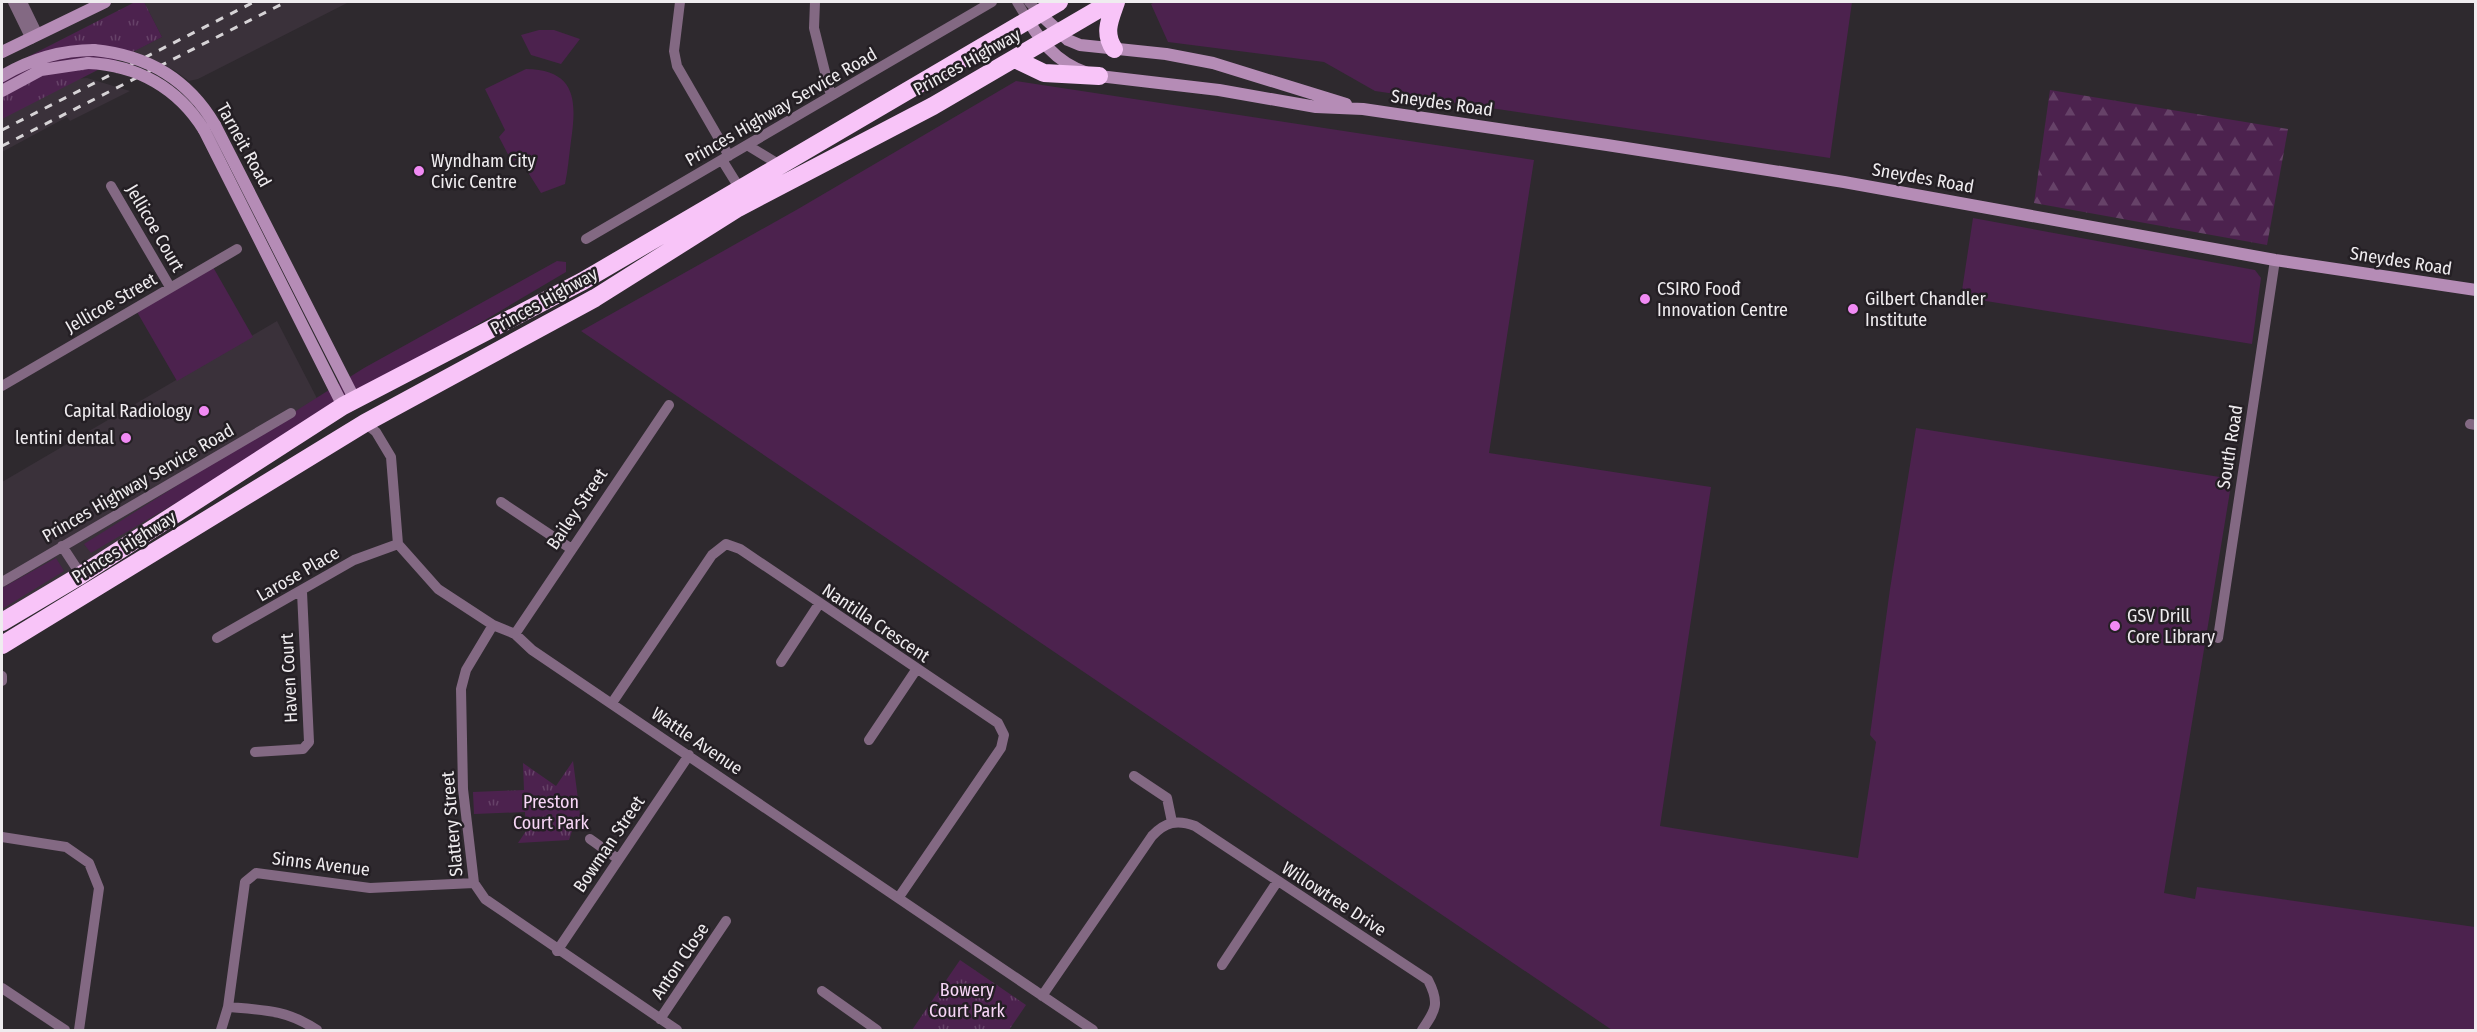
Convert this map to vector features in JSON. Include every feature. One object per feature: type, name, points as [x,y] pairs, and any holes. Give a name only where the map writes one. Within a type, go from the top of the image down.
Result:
[{"type":"highway","name":"Princes Highway","points":[[2,622],[81,575],[349,403],[583,280],[740,189],[1032,11],[1059,2]]},
{"type":"highway","name":"Princes Highway","points":[[2,645],[365,423],[595,298],[769,191],[933,106],[1111,2]]},
{"type":"highway","points":[[1114,49],[1108,39],[1107,30],[1116,2]]},
{"type":"highway","points":[[1015,60],[1044,73],[1099,76]]},
{"type":"highway","points":[[740,189],[769,191]]},
{"type":"highway","points":[[583,280],[595,298]]},
{"type":"highway","points":[[349,403],[365,423]]},
{"type":"highway","points":[[81,575],[92,592]]},
{"type":"main road","points":[[2,52],[105,2]]},
{"type":"main road","name":"Sneydes Road","points":[[1032,11],[1080,45],[1213,63],[1363,109]]},
{"type":"main road","name":"Sneydes Road","points":[[1032,11],[1042,44],[1067,65],[1099,76],[1219,90],[1316,107],[1363,109],[1844,182],[2275,260],[2475,290]]},
{"type":"main road","name":"Tarneit Road","points":[[2,76],[42,57],[76,50],[94,50],[130,56],[159,68],[185,87],[210,127],[349,403]]},
{"type":"main road","name":"Tarneit Road","points":[[2,91],[41,70],[88,63],[129,69],[156,81],[210,127]]},
{"type":"street","points":[[13,2],[35,37]]},
{"type":"street","points":[[22,2],[35,37]]},
{"type":"street","points":[[680,2],[674,51],[677,66],[740,189]]},
{"type":"street","points":[[815,2],[814,28],[831,96]]},
{"type":"street","points":[[1017,2],[1032,11]]},
{"type":"street","name":"Princes Highway Service Road","points":[[586,239],[988,4]]},
{"type":"street","points":[[747,145],[780,165]]},
{"type":"street","name":"Jellicoe Court","points":[[111,186],[170,287]]},
{"type":"street","name":"Jellicoe Street","points":[[2,386],[237,249]]},
{"type":"street","name":"South Road","points":[[2218,638],[2275,260]]},
{"type":"street","name":"Bailey Street","points":[[515,634],[669,405]]},
{"type":"street","name":"Princes Highway Service Road","points":[[2,582],[291,413]]},
{"type":"street","points":[[365,423],[376,432],[391,457],[398,544]]},
{"type":"street","points":[[501,502],[570,549]]},
{"type":"street","name":"Larose Place","points":[[217,638],[302,592],[354,560],[398,544]]},
{"type":"street","name":"Wattle Avenue","points":[[398,544],[438,589],[493,625],[515,634],[532,650],[1093,1030]]},
{"type":"street","name":"Nantilla Crescent","points":[[612,703],[712,555],[726,544],[740,549],[916,670],[998,723],[1004,735],[1001,748],[898,897]]},
{"type":"street","name":"Princes Highway","points":[[62,546],[81,575]]},
{"type":"street","name":"Haven Court","points":[[255,752],[303,749],[309,742],[302,592]]},
{"type":"street","points":[[781,662],[819,604]]},
{"type":"street","name":"Slattery Street","points":[[493,625],[466,670],[460,689],[463,789],[474,884],[485,899],[557,951],[677,1030]]},
{"type":"street","points":[[869,740],[916,670]]},
{"type":"street","points":[[2,676],[2,681]]},
{"type":"street","name":"Bowman Street","points":[[557,951],[689,755]]},
{"type":"street","points":[[1042,996],[1152,836],[1162,825],[1172,822],[1167,798],[1134,776]]},
{"type":"street","name":"Willowtree Drive","points":[[1172,822],[1184,821],[1195,826],[1428,980],[1436,997],[1434,1014],[1422,1030]]},
{"type":"street","points":[[2,837],[66,847],[89,862],[99,888],[79,1030]]},
{"type":"street","points":[[590,839],[618,859]]},
{"type":"street","name":"Sinns Avenue","points":[[221,1030],[228,1007],[245,882],[256,873],[370,888],[474,884]]},
{"type":"street","points":[[1222,965],[1277,882]]},
{"type":"street","name":"Anton Close","points":[[660,1019],[726,921]]},
{"type":"street","points":[[2,988],[65,1030]]},
{"type":"street","points":[[822,991],[877,1030]]},
{"type":"street","points":[[228,1007],[280,1012],[298,1018],[317,1030]]},
{"type":"shaded area","points":[[144,2],[349,2],[198,79],[189,81],[174,70],[134,51],[162,37]]},
{"type":"shaded area","points":[[87,78],[130,91],[70,121],[67,117],[2,152],[2,106],[61,80]]},
{"type":"shaded area","points":[[277,321],[324,412],[140,532],[2,614],[2,482]]},
{"type":"green space","points":[[135,2],[144,2],[162,37],[2,119],[2,70]]},
{"type":"green space","points":[[1155,2],[1852,2],[1830,158],[1375,91],[1324,62],[1168,42],[1151,4]]},
{"type":"green space","points":[[539,30],[554,30],[580,39],[561,64],[531,55],[521,35]]},
{"type":"green space","points":[[526,69],[555,75],[564,81],[573,100],[573,126],[565,184],[541,193],[519,158],[512,162],[499,137],[505,130],[485,89]]},
{"type":"green space","points":[[1016,81],[1534,160],[1489,453],[1711,487],[1660,826],[1858,858],[1876,742],[1870,735],[1890,589],[1916,428],[2232,479],[2164,893],[2195,899],[2197,887],[2475,927],[2475,1030],[1612,1030],[581,331],[798,209]]},
{"type":"green space","points":[[2050,90],[2288,129],[2267,245],[2034,203]]},
{"type":"green space","points":[[1973,218],[2255,270],[2261,278],[2252,344],[1961,297]]},
{"type":"green space","points":[[557,261],[566,262],[566,272],[91,553],[84,544],[364,368]]},
{"type":"green space","points":[[213,267],[253,337],[177,381],[137,312]]},
{"type":"green space","points":[[56,558],[64,571],[2,609],[2,588]]},
{"type":"green space","name":"Preston Court Park","points":[[573,761],[581,822],[573,828],[569,840],[518,843],[526,831],[525,812],[474,814],[473,792],[524,790],[523,763],[556,786]]},
{"type":"green space","name":"Bowery Court Park","points":[[960,960],[1026,1005],[1009,1030],[912,1030]]},
{"type":"railway","points":[[2,130],[254,2]]},
{"type":"railway","points":[[2,146],[286,2]]},
{"type":"place","name":"Wyndham City Civic Centre","points":[[419,171]]},
{"type":"place","name":"CSIRO Foođ Innovation Centre","points":[[1645,299]]},
{"type":"place","name":"Gilbert Chandler Institute","points":[[1853,309]]},
{"type":"place","name":"Capital Radiology","points":[[204,411]]},
{"type":"place","name":"lentini dental","points":[[126,438]]},
{"type":"place","name":"GSV Drill Core Library","points":[[2115,626]]}]
